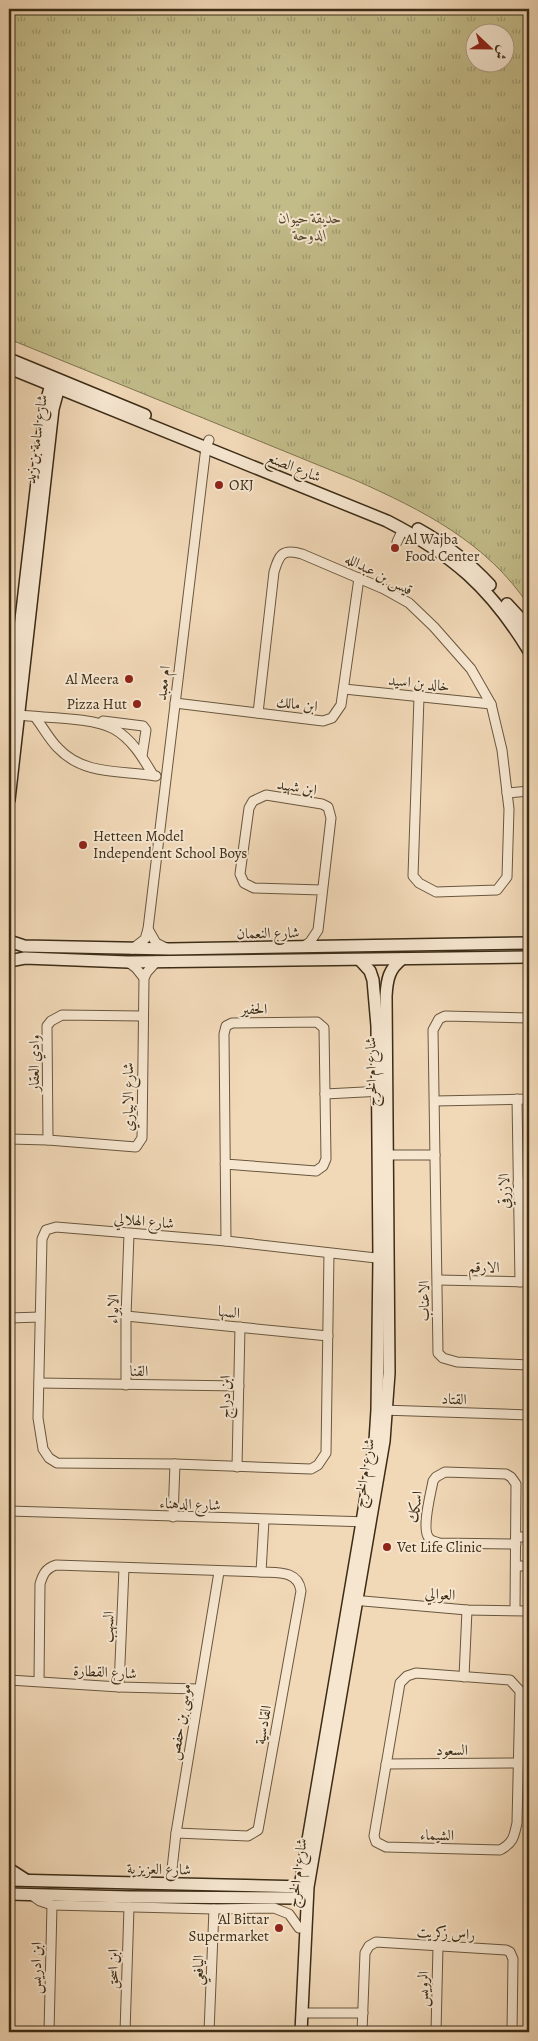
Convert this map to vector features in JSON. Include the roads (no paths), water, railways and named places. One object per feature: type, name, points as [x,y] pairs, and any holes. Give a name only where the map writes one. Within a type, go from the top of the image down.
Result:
[{"type":"street","name":"شارع الصنع","points":[[9,359],[56,382],[208,444],[394,516],[439,540],[477,570],[519,618],[529,635]]},
{"type":"street","name":"شارع الصنع","points":[[9,368],[56,382]]},
{"type":"street","name":"شارع اسامة بن زيد","points":[[9,723],[46,404],[56,382]]},
{"type":"street","name":"شارع الصنع","points":[[208,444],[387,521],[448,557],[482,586],[510,619],[529,651]]},
{"type":"street","name":"ام معبد","points":[[148,930],[174,703],[208,444]]},
{"type":"street","points":[[397,542],[402,529]]},
{"type":"street","name":"قيس بن عبدالله","points":[[258,713],[274,572],[278,560],[283,553],[290,550],[302,554],[384,589],[409,603],[434,627],[471,669],[492,704],[502,750],[509,809],[507,877],[497,890],[436,892],[419,883],[413,876],[419,696]]},
{"type":"street","name":"ابن مالك","points":[[174,703],[323,721],[332,718],[341,705],[359,578]]},
{"type":"street","name":"شارع اسامة بن زيد","points":[[9,800],[19,715],[17,654]]},
{"type":"street","name":"خالد بن اسيد","points":[[344,689],[492,704]]},
{"type":"street","points":[[19,715],[95,723],[114,729],[128,740],[142,756],[153,775]]},
{"type":"street","points":[[35,717],[58,748],[77,762],[98,770],[166,778]]},
{"type":"street","points":[[95,723],[106,721],[144,726],[146,732],[142,756]]},
{"type":"street","points":[[507,793],[529,791]]},
{"type":"street","name":"ابن شهيد","points":[[318,930],[331,818],[328,807],[266,796],[259,797],[253,801],[249,808],[240,874],[244,883],[254,888],[322,890]]},
{"type":"street","points":[[131,949],[141,943],[148,930]]},
{"type":"street","points":[[148,930],[156,943],[170,949]]},
{"type":"street","points":[[304,947],[318,930],[330,944],[337,946]]},
{"type":"street","name":"شارع النعمان","points":[[9,942],[24,946],[131,949],[529,943]]},
{"type":"street","name":"شارع النعمان","points":[[9,961],[25,958],[128,962],[529,957]]},
{"type":"street","name":"شارع ام الخرج","points":[[303,1993],[299,1928],[367,1522],[382,1410],[389,1373],[383,1259],[382,1091],[387,979],[390,970],[402,959]]},
{"type":"street","name":"شارع ام الخرج","points":[[360,960],[370,971],[373,980],[382,1091]]},
{"type":"street","points":[[128,962],[144,978],[157,961]]},
{"type":"street","name":"شارع الابياري","points":[[9,1139],[136,1147],[140,1144],[142,1138],[142,1016],[144,978]]},
{"type":"street","name":"وادي العقار","points":[[48,1140],[48,1026],[51,1021],[62,1015],[142,1016]]},
{"type":"street","name":"الاعناب","points":[[529,1018],[446,1016],[439,1019],[433,1030],[438,1352],[444,1358],[456,1362],[529,1365]]},
{"type":"street","name":"الحفير","points":[[226,1164],[316,1171],[323,1166],[326,1159],[324,1028],[317,1022],[232,1022],[226,1026],[224,1034],[226,1241]]},
{"type":"street","points":[[325,1094],[382,1091]]},
{"type":"street","name":"الازرقي","points":[[517,1099],[520,1282]]},
{"type":"street","points":[[435,1101],[529,1099]]},
{"type":"street","points":[[382,1155],[435,1155]]},
{"type":"street","points":[[518,1183],[529,1182]]},
{"type":"street","name":"شارع الهلالي","points":[[329,1253],[326,1453],[318,1465],[311,1468],[237,1467],[57,1462],[49,1458],[43,1449],[40,1434],[39,1383],[42,1240],[46,1230],[56,1227],[226,1241],[383,1259]]},
{"type":"street","name":"الابواء","points":[[126,1385],[129,1234]]},
{"type":"street","name":"الارقم","points":[[438,1280],[529,1282]]},
{"type":"street","name":"السها","points":[[126,1316],[328,1336]]},
{"type":"street","points":[[9,1318],[40,1318]]},
{"type":"street","name":"ابن دراج","points":[[237,1467],[240,1327]]},
{"type":"street","name":"القنا","points":[[39,1383],[239,1386]]},
{"type":"street","name":"القتاد","points":[[382,1410],[529,1416]]},
{"type":"street","points":[[173,1517],[175,1464]]},
{"type":"street","name":"اسكك","points":[[515,1610],[516,1566],[516,1540],[516,1484],[512,1477],[506,1474],[445,1472],[433,1481],[425,1526],[429,1538],[440,1543],[516,1540]]},
{"type":"street","name":"شارع الدهناء","points":[[9,1511],[367,1522]]},
{"type":"street","points":[[261,1572],[264,1520]]},
{"type":"street","points":[[516,1540],[529,1537]]},
{"type":"street","name":"القادسية","points":[[39,1681],[40,1584],[45,1572],[56,1565],[291,1574],[300,1583],[301,1590],[258,1830],[248,1836],[176,1833]]},
{"type":"street","points":[[516,1566],[529,1566]]},
{"type":"street","name":"السهب","points":[[119,1687],[124,1568]]},
{"type":"street","name":"موسى بن حفص","points":[[171,1878],[176,1833],[219,1572]]},
{"type":"street","name":"العوالي","points":[[353,1600],[467,1610],[529,1611]]},
{"type":"street","points":[[464,1677],[467,1610]]},
{"type":"street","name":"الشيماء","points":[[416,1674],[510,1680],[518,1686],[520,1690],[518,1763],[517,1823],[515,1836],[510,1845],[500,1850],[386,1847],[380,1846],[376,1842],[374,1836],[400,1683],[408,1676],[416,1674]]},
{"type":"street","name":"شارع القطارة","points":[[9,1680],[119,1687],[199,1689]]},
{"type":"street","name":"السعود","points":[[386,1764],[518,1763]]},
{"type":"street","points":[[9,1869],[28,1881]]},
{"type":"street","name":"شارع العزيزية","points":[[9,1880],[304,1892]]},
{"type":"street","name":"شارع ام الخرج","points":[[301,2032],[304,1892]]},
{"type":"street","name":"شارع العزيزية","points":[[9,1894],[238,1898],[304,1892]]},
{"type":"street","points":[[29,1894],[40,1901],[52,1905],[282,1910],[289,1914],[299,1928]]},
{"type":"street","points":[[228,1909],[238,1898]]},
{"type":"street","name":"ابن ادريس","points":[[49,2032],[52,1905]]},
{"type":"street","name":"ابن اسحق","points":[[126,2032],[129,1907]]},
{"type":"street","name":"اليافعي","points":[[209,2032],[214,1909]]},
{"type":"street","name":"راس زكريت","points":[[362,2032],[365,1952],[369,1946],[376,1942],[506,1950],[510,1952],[513,1959],[512,2032]]},
{"type":"street","name":"الرويس","points":[[436,2032],[438,1946]]},
{"type":"street","points":[[302,2013],[363,2013]]},
{"type":"place","name":"OKJ","points":[[219,485]]},
{"type":"place","name":"Al Wajba Food Center","points":[[395,548]]},
{"type":"place","name":"Al Meera","points":[[129,679]]},
{"type":"place","name":"Pizza Hut","points":[[137,704]]},
{"type":"place","name":"Hetteen Model Independent School Boys","points":[[83,845]]},
{"type":"place","name":"Vet Life Clinic","points":[[387,1547]]},
{"type":"place","name":"Al Bittar Supermarket","points":[[279,1928]]},
{"type":"park label","name":"حديقة حيوان الدوحة","points":[[310,226]]}]
